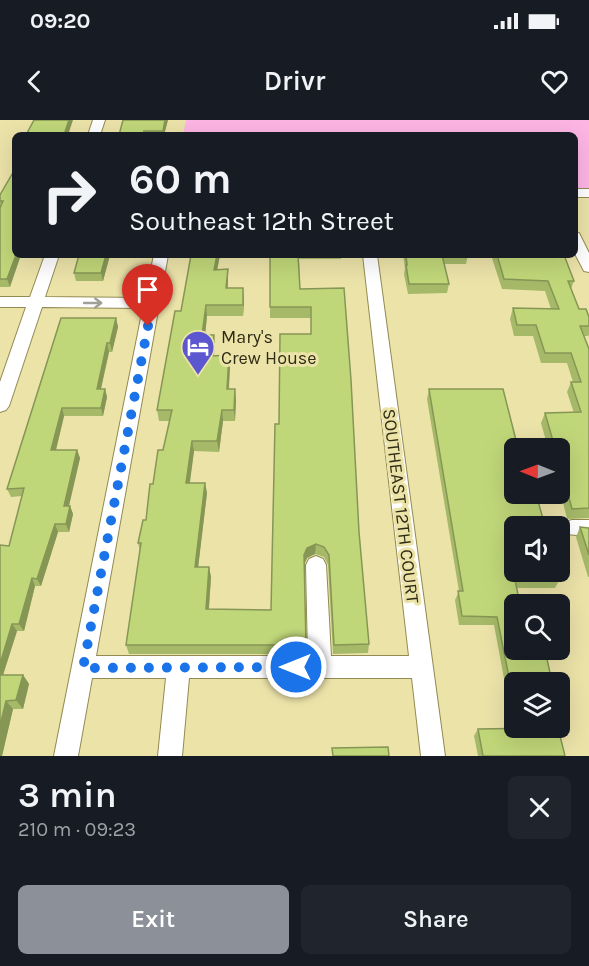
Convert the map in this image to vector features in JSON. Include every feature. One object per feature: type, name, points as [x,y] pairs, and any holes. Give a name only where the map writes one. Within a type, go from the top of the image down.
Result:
[{"type":"street","points":[[578,245],[589,268]]},
{"type":"street","points":[[0,406],[51,258]]},
{"type":"street","points":[[66,756],[160,258]]},
{"type":"street","name":"SOUTHEAST 12TH COURT","points":[[370,258],[433,756]]},
{"type":"street","points":[[0,302],[153,303]]},
{"type":"street","points":[[316,565],[320,667]]},
{"type":"street","points":[[170,756],[178,667]]},
{"type":"street","points":[[83,668],[421,667]]},
{"type":"shaded area","points":[[186,120],[589,120],[589,189],[578,189],[578,132],[184,132]]},
{"type":"building","points":[[34,120],[69,120],[65,132],[28,132]]},
{"type":"building","points":[[123,120],[165,120],[163,131],[120,132]]},
{"type":"building","points":[[12,174],[12,258],[15,258],[7,279],[0,279],[0,208],[3,201],[0,201],[0,195]]},
{"type":"building","points":[[78,258],[105,258],[101,273],[74,273]]},
{"type":"building","points":[[190,258],[216,258],[214,270],[228,269],[226,288],[243,288],[243,305],[206,305],[202,335],[214,335],[211,356],[229,355],[227,389],[235,389],[234,410],[222,410],[217,441],[192,441],[186,483],[205,483],[195,567],[209,567],[206,609],[271,610],[275,424],[279,424],[280,334],[311,334],[311,307],[270,307],[270,258],[298,258],[300,289],[344,288],[359,532],[369,644],[334,645],[329,555],[324,547],[316,544],[307,548],[304,555],[306,645],[126,645],[141,543],[138,543],[143,520],[146,520],[150,484],[153,484],[158,450],[163,450],[172,410],[157,410],[175,311],[181,311]]},
{"type":"building","points":[[406,258],[443,258],[449,284],[409,284]]},
{"type":"building","points":[[498,258],[565,258],[574,281],[568,281],[579,309],[586,309],[589,317],[589,326],[580,326],[589,349],[589,508],[572,509],[570,438],[552,438],[545,413],[581,412],[571,382],[581,382],[571,353],[545,353],[536,325],[517,325],[513,308],[559,309],[548,281],[504,279]]},
{"type":"building","points":[[61,318],[116,318],[110,343],[107,343],[97,389],[105,389],[101,408],[62,408],[51,450],[77,450],[64,506],[70,506],[66,524],[55,524],[37,579],[32,578],[19,624],[12,624],[0,664],[0,545],[9,546],[24,488],[7,489]]},
{"type":"building","points":[[429,389],[503,389],[515,438],[504,438],[504,504],[539,504],[542,516],[504,516],[504,582],[515,582],[518,594],[504,594],[504,652],[497,617],[462,616],[458,591],[463,591]]},
{"type":"building","points":[[580,527],[589,528],[589,555]]},
{"type":"building","points":[[506,660],[547,660],[550,672],[508,672]]},
{"type":"building","points":[[0,675],[23,675],[16,700],[6,701],[0,726]]},
{"type":"building","points":[[478,729],[504,729],[504,738],[560,738],[565,756],[483,756]]},
{"type":"building","points":[[388,747],[389,756],[333,756],[332,748]]},
{"type":"place","name":"Mary's Crew House","points":[[198,376]]},
{"type":"route","points":[[148,326],[83,668],[296,667]]}]
